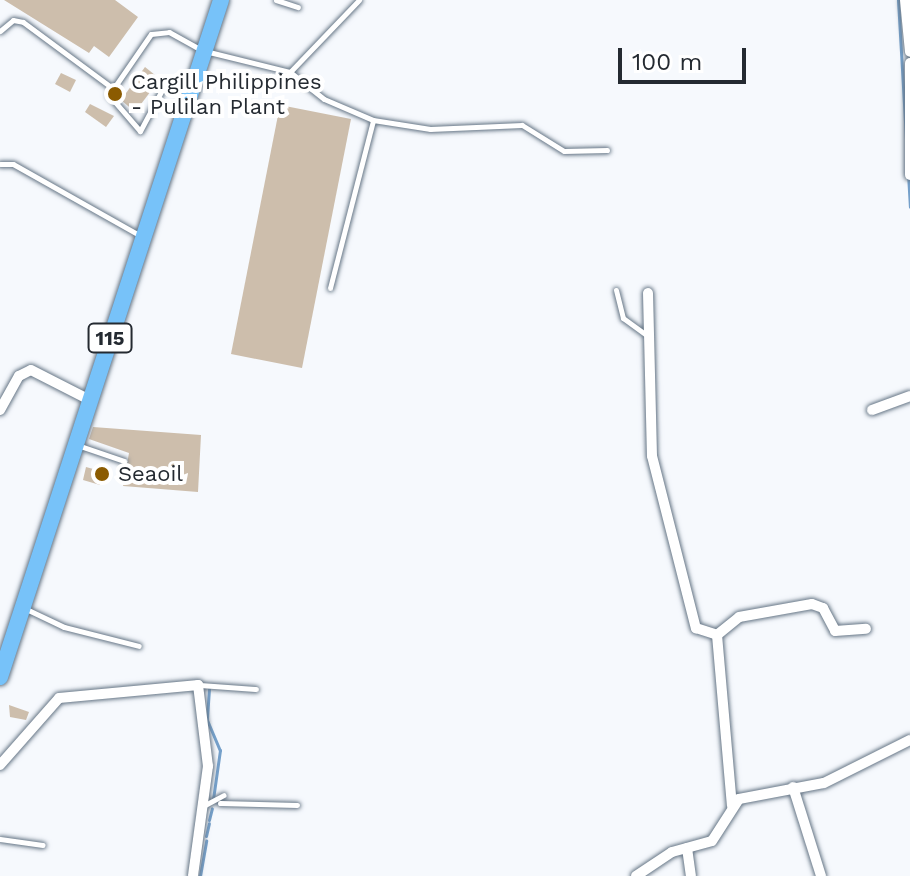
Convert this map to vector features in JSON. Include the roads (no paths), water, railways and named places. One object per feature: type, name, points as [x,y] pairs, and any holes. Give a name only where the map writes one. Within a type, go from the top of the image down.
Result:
[{"type":"main road","name":"115","points":[[0,677],[4,655],[23,607],[221,0]]},
{"type":"street","points":[[905,0],[910,52]]},
{"type":"street","points":[[910,63],[910,174]]},
{"type":"street","points":[[648,293],[652,339],[652,456],[696,628],[717,635]]},
{"type":"street","points":[[0,410],[19,376],[31,370],[90,400]]},
{"type":"street","points":[[872,410],[910,396]]},
{"type":"street","points":[[717,635],[739,617],[812,604],[823,608],[835,631],[866,629]]},
{"type":"street","points":[[717,635],[732,805]]},
{"type":"street","points":[[0,765],[59,698],[198,685],[205,805],[193,876]]},
{"type":"street","points":[[636,876],[687,848],[712,841],[732,805],[749,794],[846,774],[910,740]]},
{"type":"street","points":[[793,787],[821,876]]},
{"type":"street","points":[[687,848],[691,876]]},
{"type":"lane","points":[[276,0],[298,7]]},
{"type":"lane","points":[[290,72],[359,0]]},
{"type":"lane","points":[[0,31],[13,20],[38,29],[111,87]]},
{"type":"lane","points":[[163,88],[140,131],[112,100],[111,87],[160,30],[205,51],[290,72],[324,99],[373,120],[430,129],[522,125],[564,151],[607,150]]},
{"type":"lane","points":[[330,288],[373,120]]},
{"type":"lane","points":[[0,164],[13,164],[143,238]]},
{"type":"lane","points":[[616,290],[623,318],[652,339]]},
{"type":"lane","points":[[76,444],[124,461]]},
{"type":"lane","points":[[23,607],[64,627],[139,646]]},
{"type":"lane","points":[[198,685],[256,689]]},
{"type":"lane","points":[[220,803],[224,795]]},
{"type":"lane","points":[[205,805],[297,805]]},
{"type":"lane","points":[[0,839],[43,845]]},
{"type":"waterway","points":[[898,0],[910,207]]},
{"type":"waterway","points":[[209,689],[207,720],[220,750],[213,799]]},
{"type":"waterway","points":[[209,820],[212,808]]},
{"type":"waterway","points":[[206,836],[209,823]]},
{"type":"waterway","points":[[200,876],[206,841]]},
{"type":"place","name":"Cargill Philippines - Pulilan Plant","points":[[115,94]]},
{"type":"place","name":"Seaoil","points":[[102,474]]}]
